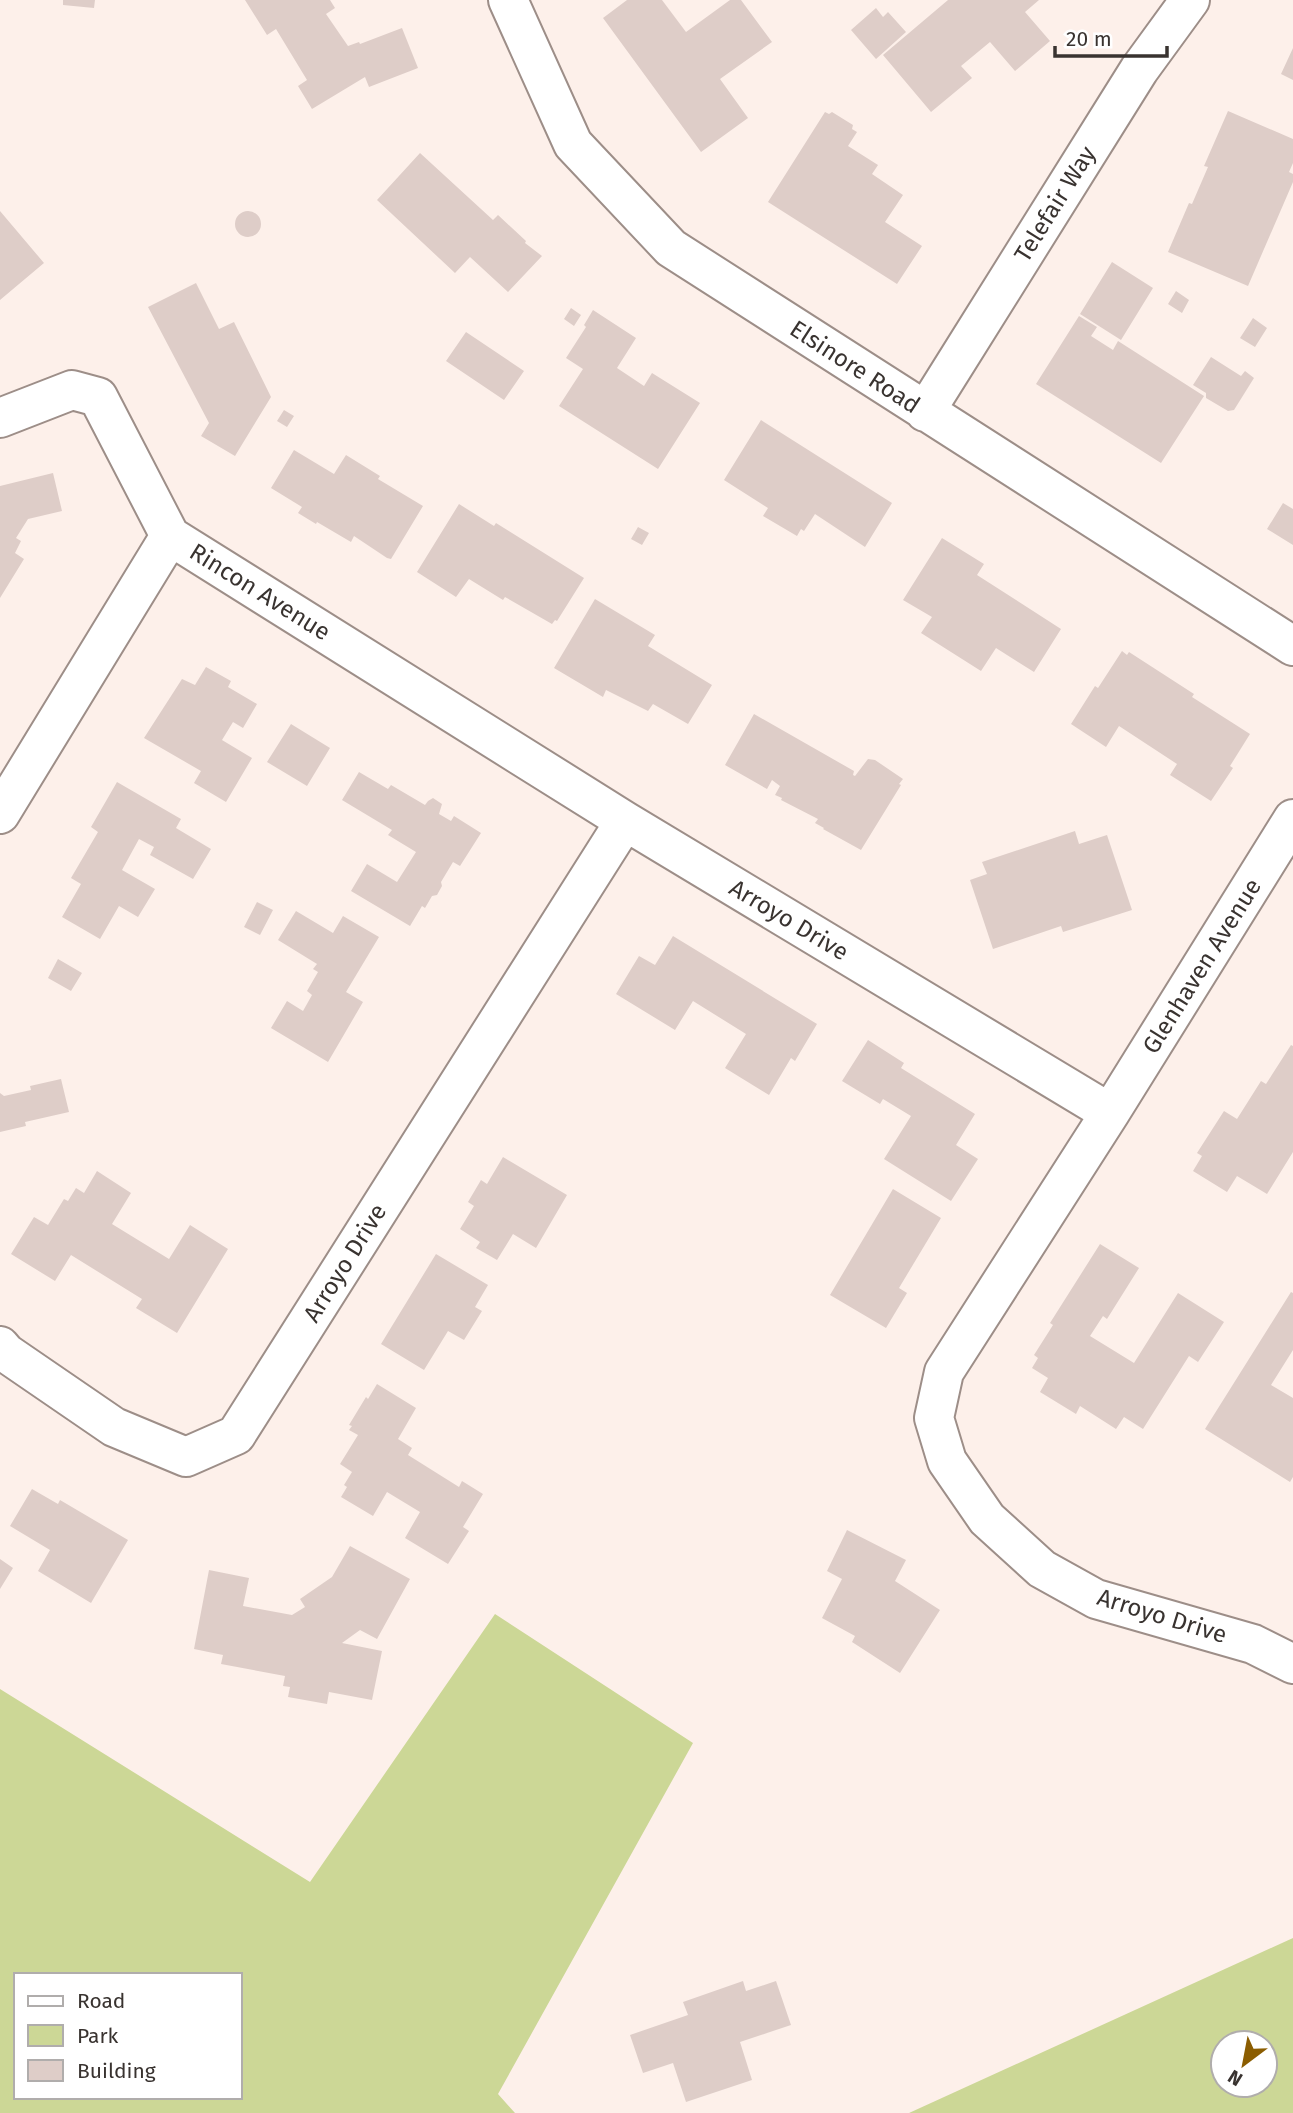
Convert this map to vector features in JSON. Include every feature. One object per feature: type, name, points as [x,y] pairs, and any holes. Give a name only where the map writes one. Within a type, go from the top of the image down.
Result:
[{"type":"street","name":"Elsinore Road","points":[[508,0],[573,144],[671,248],[1293,646]]},
{"type":"street","name":"Telefair Way","points":[[925,412],[1139,70],[1190,0]]},
{"type":"street","points":[[0,418],[72,390],[98,397],[170,536]]},
{"type":"street","name":"Rincon Avenue","points":[[0,814],[170,536],[625,821]]},
{"type":"street","name":"Glenhaven Avenue","points":[[1111,1113],[1293,819]]},
{"type":"street","name":"Arroyo Drive","points":[[0,1346],[6,1353],[114,1427],[186,1457],[236,1435],[625,821],[1111,1113],[944,1371],[934,1418],[947,1461],[986,1520],[1042,1569],[1096,1599],[1253,1644],[1293,1664]]},
{"type":"green space","points":[[495,1614],[693,1743],[498,2094],[515,2113],[0,2113],[0,1689],[310,1882]]},
{"type":"green space","points":[[1293,1938],[1293,2113],[909,2113]]},
{"type":"building","points":[[63,0],[95,0],[94,8],[63,5]]},
{"type":"building","points":[[245,0],[330,0],[335,8],[326,14],[348,46],[402,28],[418,68],[369,87],[365,77],[312,109],[298,86],[307,80],[276,29],[267,35]]},
{"type":"building","points":[[627,0],[662,0],[686,32],[730,0],[741,0],[772,42],[720,79],[748,118],[701,152],[603,18]]},
{"type":"building","points":[[948,0],[1039,0],[1025,12],[1050,41],[1015,71],[990,42],[961,66],[972,78],[931,112],[883,55]]},
{"type":"building","points":[[876,8],[883,17],[888,12],[906,32],[876,59],[851,30]]},
{"type":"building","points":[[1293,48],[1293,80],[1281,74]]},
{"type":"building","points":[[1228,111],[1293,139],[1293,163],[1289,172],[1293,174],[1293,182],[1248,286],[1168,252],[1208,167],[1204,166]]},
{"type":"building","points":[[825,112],[832,112],[853,125],[852,129],[857,132],[848,146],[878,165],[872,174],[903,195],[885,222],[922,246],[897,284],[768,202]]},
{"type":"building","points":[[420,153],[493,220],[498,215],[542,256],[508,292],[470,257],[455,273],[377,200]]},
{"type":"building","points":[[0,211],[44,263],[0,300]]},
{"type":"building","points":[[248,211],[257,215],[261,224],[257,233],[248,237],[239,233],[235,224],[239,215]]},
{"type":"building","points":[[1112,262],[1153,288],[1121,340],[1080,314]]},
{"type":"building","points":[[196,283],[219,329],[234,322],[271,397],[235,456],[201,436],[209,423],[148,307]]},
{"type":"building","points":[[1176,291],[1189,300],[1182,313],[1168,304]]},
{"type":"building","points":[[571,308],[581,315],[574,326],[564,319]]},
{"type":"building","points":[[593,310],[636,338],[617,368],[644,386],[652,373],[700,403],[658,469],[559,406],[583,369],[566,358],[586,327],[584,325]]},
{"type":"building","points":[[1079,316],[1097,327],[1091,336],[1113,350],[1118,341],[1204,396],[1161,463],[1036,384]]},
{"type":"building","points":[[1253,318],[1267,328],[1255,347],[1240,338]]},
{"type":"building","points":[[466,332],[524,371],[504,400],[446,361]]},
{"type":"building","points":[[1211,357],[1241,376],[1245,371],[1254,378],[1234,410],[1228,411],[1206,398],[1206,393],[1193,385]]},
{"type":"building","points":[[284,410],[294,416],[287,427],[277,421]]},
{"type":"building","points":[[761,420],[892,503],[865,547],[815,514],[804,531],[801,529],[797,536],[763,516],[768,508],[724,480]]},
{"type":"building","points":[[294,450],[334,474],[346,455],[380,476],[378,479],[423,506],[391,559],[354,536],[351,542],[317,522],[316,524],[298,513],[302,507],[271,488]]},
{"type":"building","points":[[53,473],[62,511],[28,519],[16,538],[21,541],[15,553],[24,559],[0,598],[0,486]]},
{"type":"building","points":[[1283,503],[1293,509],[1293,545],[1267,529]]},
{"type":"building","points":[[459,504],[494,526],[496,523],[584,578],[557,621],[552,624],[505,597],[503,600],[469,579],[456,597],[417,572]]},
{"type":"building","points":[[638,527],[649,533],[642,545],[631,539]]},
{"type":"building","points":[[942,538],[984,564],[977,575],[1061,629],[1034,672],[996,648],[981,671],[921,633],[932,617],[903,600]]},
{"type":"building","points":[[595,599],[655,635],[648,646],[712,685],[688,724],[653,704],[648,711],[606,690],[603,697],[554,668]]},
{"type":"building","points":[[1122,651],[1127,655],[1129,652],[1194,694],[1192,697],[1250,734],[1230,766],[1233,768],[1211,801],[1170,775],[1177,764],[1119,726],[1106,747],[1071,724]]},
{"type":"building","points":[[206,667],[231,681],[228,687],[257,704],[243,728],[233,722],[222,740],[252,758],[226,802],[194,783],[201,771],[144,738],[182,679],[195,685]]},
{"type":"building","points":[[754,714],[854,771],[855,776],[868,759],[875,760],[903,779],[861,850],[823,829],[815,823],[818,819],[781,800],[782,798],[775,795],[780,786],[772,780],[767,789],[725,765]]},
{"type":"building","points":[[291,724],[330,748],[307,786],[267,762]]},
{"type":"building","points":[[359,772],[388,789],[391,785],[425,805],[433,798],[442,804],[439,814],[451,821],[454,816],[481,833],[460,866],[453,862],[437,895],[432,896],[425,908],[422,906],[410,926],[351,891],[367,864],[397,882],[416,852],[388,835],[392,830],[342,800]]},
{"type":"building","points":[[117,782],[181,819],[176,828],[211,849],[193,879],[150,855],[154,847],[139,839],[122,870],[155,889],[138,917],[119,906],[100,939],[62,917],[81,884],[71,878],[98,832],[91,827]]},
{"type":"building","points":[[1075,831],[1079,844],[1107,835],[1132,910],[1063,932],[1061,926],[993,949],[970,880],[987,874],[982,862]]},
{"type":"building","points":[[257,902],[273,910],[260,935],[244,927]]},
{"type":"building","points":[[296,911],[333,933],[343,916],[379,937],[346,992],[363,1002],[328,1062],[271,1028],[287,1001],[303,1011],[312,995],[307,991],[318,972],[313,969],[317,964],[278,940]]},
{"type":"building","points":[[673,936],[817,1024],[795,1061],[791,1058],[769,1095],[725,1068],[746,1034],[693,1001],[675,1030],[616,994],[639,956],[655,965]]},
{"type":"building","points":[[58,959],[82,973],[71,991],[48,978]]},
{"type":"building","points":[[868,1040],[904,1063],[901,1068],[975,1114],[956,1145],[978,1159],[951,1201],[884,1159],[911,1116],[883,1099],[880,1104],[842,1081]]},
{"type":"building","points":[[1291,1045],[1293,1152],[1267,1194],[1237,1176],[1227,1192],[1193,1171],[1202,1156],[1197,1153],[1224,1111],[1237,1119],[1261,1081],[1266,1084]]},
{"type":"building","points":[[61,1079],[69,1112],[25,1122],[26,1126],[0,1132],[0,1093],[4,1096],[31,1090],[30,1086]]},
{"type":"building","points":[[503,1157],[567,1195],[536,1248],[513,1234],[497,1260],[476,1248],[480,1242],[460,1229],[474,1206],[468,1202],[481,1180],[487,1184]]},
{"type":"building","points":[[97,1171],[131,1193],[112,1224],[169,1259],[190,1225],[228,1249],[177,1333],[136,1308],[142,1299],[71,1255],[55,1281],[11,1254],[34,1217],[48,1225],[64,1199],[68,1201],[76,1188],[84,1193]]},
{"type":"building","points":[[893,1189],[941,1218],[899,1288],[907,1293],[886,1328],[830,1295]]},
{"type":"building","points":[[1100,1244],[1139,1268],[1107,1319],[1103,1316],[1090,1336],[1134,1363],[1178,1293],[1224,1322],[1198,1362],[1189,1356],[1143,1429],[1124,1417],[1116,1429],[1080,1406],[1076,1414],[1040,1392],[1048,1378],[1032,1368],[1038,1358],[1034,1355],[1053,1325],[1050,1323]]},
{"type":"building","points":[[436,1254],[488,1285],[475,1307],[482,1311],[464,1340],[448,1331],[424,1370],[381,1344]]},
{"type":"building","points":[[1291,1292],[1293,1350],[1271,1385],[1293,1398],[1293,1477],[1290,1482],[1205,1429]]},
{"type":"building","points":[[377,1384],[416,1408],[398,1439],[412,1448],[408,1455],[459,1487],[462,1481],[483,1494],[463,1527],[469,1531],[448,1564],[405,1538],[420,1512],[387,1492],[373,1516],[341,1497],[352,1472],[340,1464],[358,1435],[349,1430],[352,1426],[349,1425]]},
{"type":"building","points":[[32,1489],[58,1504],[60,1500],[128,1540],[91,1603],[38,1571],[50,1550],[10,1526]]},
{"type":"building","points":[[847,1530],[906,1560],[895,1581],[940,1610],[900,1673],[852,1642],[855,1636],[822,1618],[842,1579],[827,1571]]},
{"type":"building","points":[[350,1546],[410,1579],[377,1639],[360,1630],[342,1643],[382,1651],[372,1700],[329,1692],[327,1704],[288,1697],[290,1687],[283,1686],[285,1676],[221,1664],[223,1655],[194,1649],[209,1570],[249,1578],[243,1606],[292,1615],[305,1607],[300,1599],[332,1577]]},
{"type":"building","points":[[0,1559],[13,1568],[0,1589]]},
{"type":"building","points":[[743,1981],[746,1991],[776,1981],[791,2025],[740,2042],[752,2080],[686,2102],[673,2063],[643,2073],[630,2035],[688,2015],[683,2002]]}]
